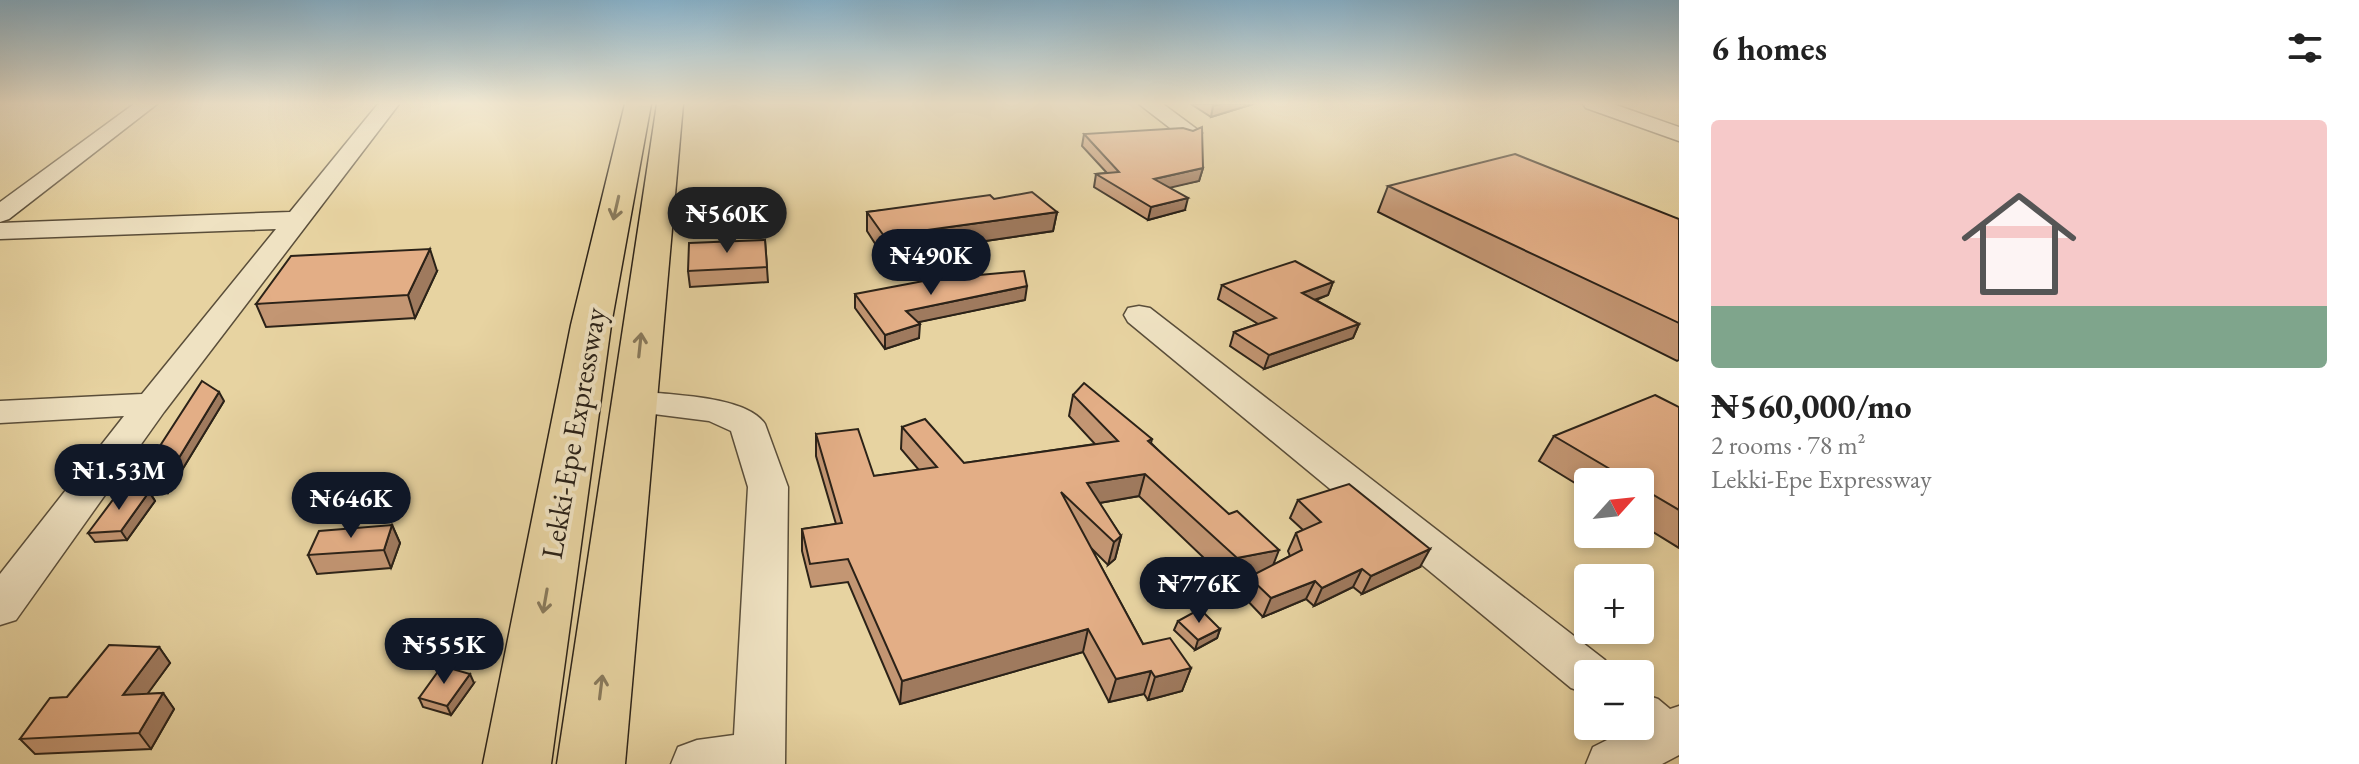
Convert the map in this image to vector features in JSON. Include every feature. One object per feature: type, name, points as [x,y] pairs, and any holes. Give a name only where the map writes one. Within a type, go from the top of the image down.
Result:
[{"type":"highway","name":"Lekki-Epe Expressway","points":[[591,764],[634,402],[645,158],[643,140]]},
{"type":"highway","name":"Lekki-Epe Expressway","points":[[517,764],[591,325],[653,140]]},
{"type":"street","points":[[0,214],[99,140]]},
{"type":"street","points":[[0,607],[152,404],[361,140]]},
{"type":"street","points":[[0,231],[298,220]]},
{"type":"street","points":[[1139,315],[1574,663]]},
{"type":"street","points":[[634,402],[716,411],[747,424],[768,487],[759,760],[697,764]]},
{"type":"street","points":[[0,412],[152,404]]},
{"type":"street","points":[[1612,764],[1661,727]]},
{"type":"building","points":[[1089,140],[1202,140],[1203,168],[1154,179],[1188,198],[1151,207],[1096,174],[1119,172]]},
{"type":"building","points":[[1515,154],[1679,219],[1679,323],[1388,186]]},
{"type":"building","points":[[1032,192],[1057,212],[884,236],[867,212],[990,195],[994,199]]},
{"type":"building","points":[[765,240],[767,267],[688,271],[689,243]]},
{"type":"building","points":[[430,249],[408,295],[256,304],[291,256]]},
{"type":"building","points":[[1295,261],[1333,282],[1302,293],[1359,324],[1269,355],[1234,332],[1276,318],[1222,285]]},
{"type":"building","points":[[1024,271],[1027,286],[906,311],[920,324],[885,335],[855,294],[934,279]]},
{"type":"building","points":[[202,381],[219,392],[163,484],[134,486]]},
{"type":"building","points":[[1084,383],[1152,439],[1148,441],[1229,514],[1237,511],[1279,550],[1237,558],[1145,474],[1087,483],[1121,536],[1114,542],[1061,492],[1143,644],[1170,638],[1191,668],[1155,677],[1151,671],[1116,679],[1088,629],[902,681],[848,559],[810,564],[802,529],[842,523],[816,434],[858,429],[874,476],[937,467],[902,427],[925,419],[964,463],[1118,441],[1073,395]]},
{"type":"building","points":[[1655,395],[1679,407],[1679,510],[1654,495],[1654,468],[1608,468],[1554,436]]},
{"type":"building","points":[[1349,484],[1430,549],[1371,576],[1362,569],[1322,588],[1315,581],[1271,598],[1249,577],[1302,550],[1296,533],[1321,522],[1298,500]]},
{"type":"building","points":[[149,492],[121,531],[88,533],[118,493]]},
{"type":"building","points":[[392,525],[384,550],[308,555],[319,531]]},
{"type":"building","points":[[1200,609],[1220,629],[1198,640],[1178,621]]},
{"type":"building","points":[[109,645],[159,647],[123,695],[163,693],[139,733],[20,739],[50,698],[67,697]]},
{"type":"building","points":[[442,666],[470,674],[447,706],[419,698]]}]
